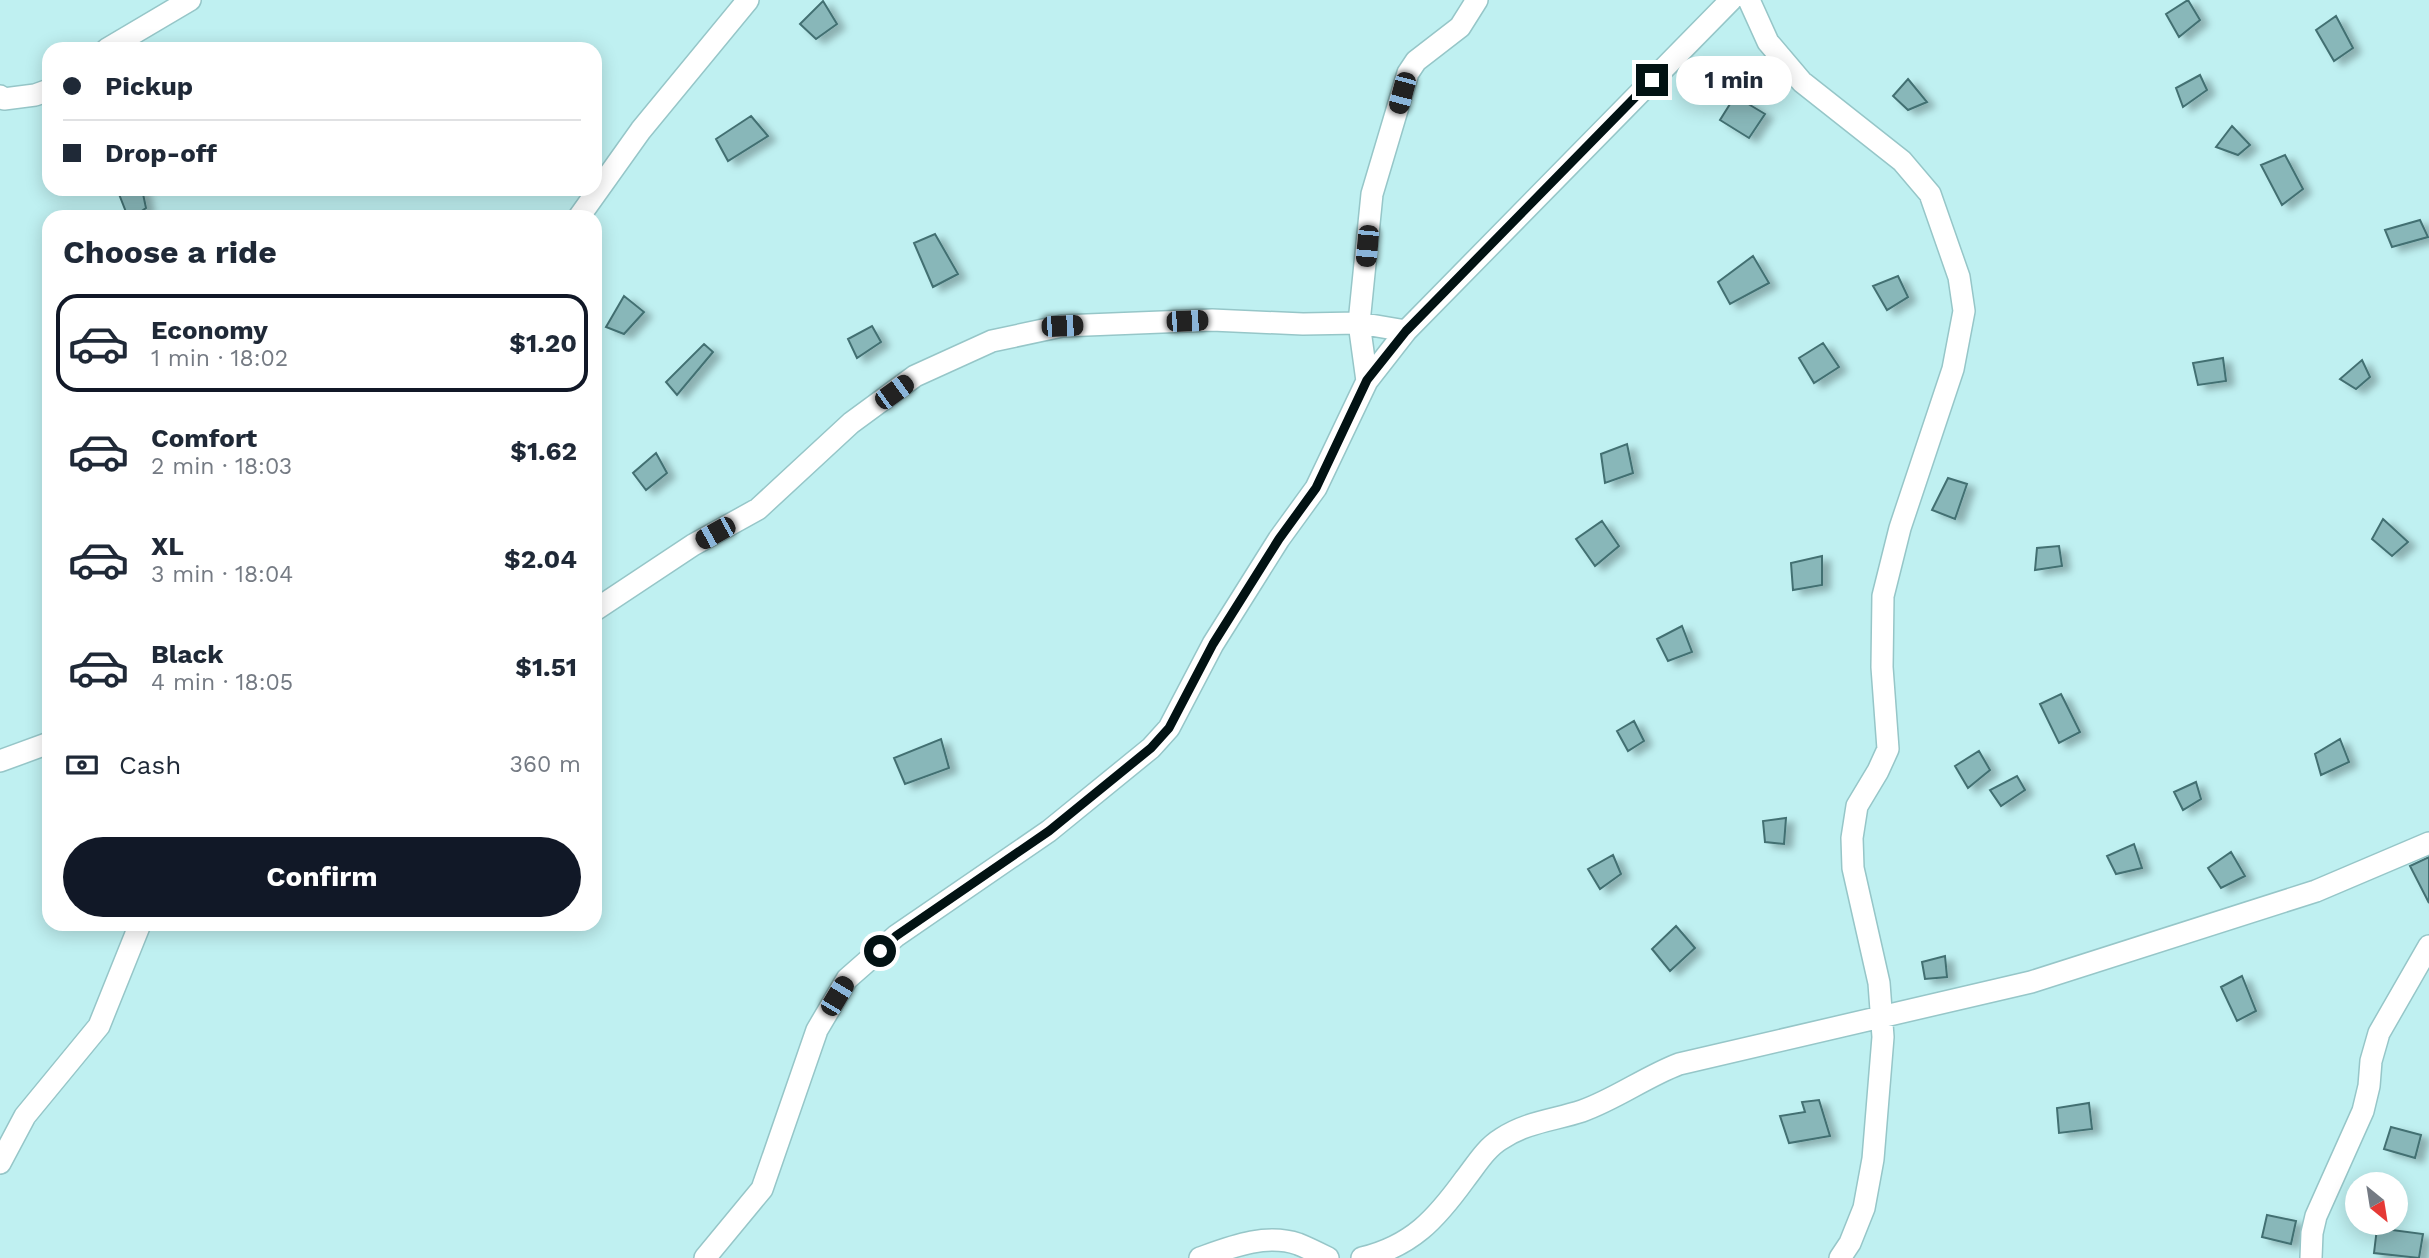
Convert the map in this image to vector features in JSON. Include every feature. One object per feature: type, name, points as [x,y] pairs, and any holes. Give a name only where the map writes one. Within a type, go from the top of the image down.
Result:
[{"type":"street","points":[[119,42],[190,0]]},
{"type":"street","points":[[602,185],[641,130],[748,0]]},
{"type":"street","points":[[1367,380],[1359,323],[1372,194],[1408,73],[1416,61],[1460,27],[1477,0]]},
{"type":"street","points":[[1749,0],[1768,43],[1802,82],[1902,161],[1930,194],[1959,277],[1964,311],[1953,369],[1900,527],[1883,596],[1882,667],[1888,749],[1857,806],[1852,838],[1853,868],[1879,983],[1883,1037],[1873,1159],[1864,1208],[1850,1243],[1840,1258]]},
{"type":"street","points":[[705,1258],[762,1189],[817,1030],[847,979],[896,936],[1049,831],[1151,748],[1169,728],[1213,644],[1279,539],[1316,488],[1367,380],[1406,331],[1728,1]]},
{"type":"street","points":[[0,96],[4,99],[42,92]]},
{"type":"street","points":[[602,605],[693,545],[758,509],[851,423],[915,376],[992,341],[1062,326],[1212,320],[1303,324],[1359,323],[1406,331]]},
{"type":"street","points":[[0,761],[42,746]]},
{"type":"street","points":[[1362,1258],[1382,1253],[1428,1226],[1498,1140],[1515,1130],[1608,1100],[1658,1072],[1679,1064],[2032,982],[2202,929],[2346,880],[2429,843]]},
{"type":"street","points":[[0,1163],[25,1116],[99,1026],[137,931]]},
{"type":"street","points":[[2311,1258],[2316,1216],[2363,1111],[2371,1061],[2379,1033],[2429,946]]},
{"type":"street","points":[[1200,1258],[1254,1241],[1275,1239],[1297,1243],[1328,1258]]},
{"type":"building","points":[[2188,0],[2200,20],[2179,37],[2166,14]]},
{"type":"building","points":[[823,1],[837,24],[816,39],[800,24]]},
{"type":"building","points":[[2336,16],[2353,48],[2334,61],[2316,30]]},
{"type":"building","points":[[2200,75],[2207,90],[2183,107],[2176,88]]},
{"type":"building","points":[[1908,79],[1927,102],[1908,110],[1893,96]]},
{"type":"building","points":[[1735,96],[1765,114],[1749,138],[1720,120]]},
{"type":"building","points":[[751,116],[768,136],[728,161],[716,139]]},
{"type":"building","points":[[2232,126],[2250,145],[2238,155],[2216,147]]},
{"type":"building","points":[[2285,155],[2303,189],[2282,205],[2261,165]]},
{"type":"building","points":[[120,196],[143,196],[146,208],[125,210]]},
{"type":"building","points":[[2420,220],[2428,237],[2392,247],[2385,230]]},
{"type":"building","points":[[935,234],[958,274],[933,287],[914,243]]},
{"type":"building","points":[[1753,256],[1769,283],[1730,304],[1718,282]]},
{"type":"building","points":[[1898,276],[1908,297],[1887,310],[1873,286]]},
{"type":"building","points":[[624,296],[644,312],[624,334],[606,327]]},
{"type":"building","points":[[872,326],[881,342],[857,358],[848,339]]},
{"type":"building","points":[[1823,343],[1839,367],[1814,383],[1799,358]]},
{"type":"building","points":[[704,344],[713,352],[677,395],[666,382]]},
{"type":"building","points":[[2223,358],[2226,381],[2198,385],[2193,363]]},
{"type":"building","points":[[2362,360],[2370,377],[2356,389],[2340,379]]},
{"type":"building","points":[[1627,444],[1633,473],[1605,483],[1601,454]]},
{"type":"building","points":[[656,453],[667,473],[646,490],[633,473]]},
{"type":"building","points":[[1948,478],[1967,484],[1955,519],[1932,510]]},
{"type":"building","points":[[2383,519],[2408,542],[2392,556],[2372,539]]},
{"type":"building","points":[[1602,521],[1619,546],[1595,566],[1576,539]]},
{"type":"building","points":[[2059,546],[2062,566],[2035,570],[2037,548]]},
{"type":"building","points":[[1822,556],[1822,585],[1793,590],[1791,563]]},
{"type":"building","points":[[1682,626],[1692,652],[1668,661],[1657,639]]},
{"type":"building","points":[[2061,694],[2080,732],[2059,743],[2040,704]]},
{"type":"building","points":[[1634,721],[1644,741],[1628,751],[1617,731]]},
{"type":"building","points":[[941,739],[949,768],[905,784],[894,758]]},
{"type":"building","points":[[2340,739],[2349,762],[2321,775],[2315,754]]},
{"type":"building","points":[[1979,751],[1990,770],[1968,788],[1955,766]]},
{"type":"building","points":[[2017,776],[2025,790],[2001,806],[1990,790]]},
{"type":"building","points":[[2196,782],[2201,799],[2183,810],[2174,792]]},
{"type":"building","points":[[1786,818],[1784,844],[1765,842],[1763,821]]},
{"type":"building","points":[[2134,844],[2142,868],[2116,874],[2107,856]]},
{"type":"building","points":[[2231,852],[2245,876],[2221,888],[2208,868]]},
{"type":"building","points":[[1613,855],[1621,874],[1600,889],[1588,869]]},
{"type":"building","points":[[2429,857],[2429,903],[2410,866]]},
{"type":"building","points":[[1676,926],[1695,948],[1670,971],[1652,949]]},
{"type":"building","points":[[1945,956],[1947,977],[1925,979],[1922,962]]},
{"type":"building","points":[[2242,976],[2256,1011],[2237,1021],[2221,987]]},
{"type":"building","points":[[1819,1100],[1830,1136],[1789,1143],[1780,1116],[1805,1112],[1802,1102]]},
{"type":"building","points":[[2089,1103],[2092,1129],[2059,1133],[2057,1108]]},
{"type":"building","points":[[2391,1127],[2421,1135],[2415,1158],[2384,1149]]},
{"type":"building","points":[[2267,1215],[2296,1221],[2291,1244],[2262,1237]]},
{"type":"building","points":[[2408,1232],[2423,1234],[2419,1258],[2374,1253],[2376,1236],[2408,1236]]},
{"type":"route","points":[[880,951],[896,936],[1049,831],[1151,748],[1169,728],[1213,644],[1279,539],[1316,488],[1367,380],[1406,331],[1652,80]]}]
